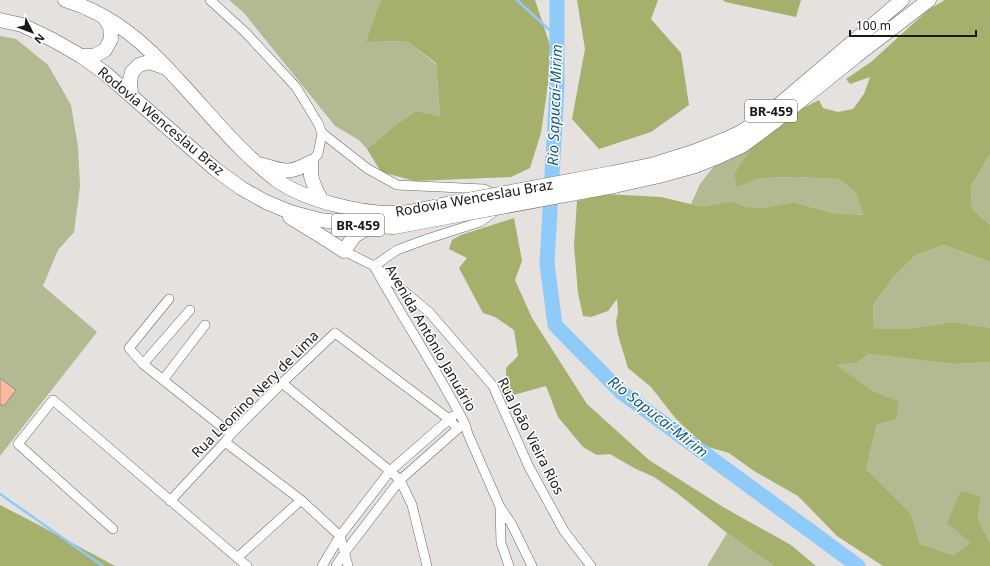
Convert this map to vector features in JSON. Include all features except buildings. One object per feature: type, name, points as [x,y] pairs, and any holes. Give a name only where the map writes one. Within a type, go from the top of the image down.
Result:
[{"type":"highway","name":"Rodovia Wenceslau Braz","points":[[65,0],[103,15],[133,36],[168,69],[235,142],[280,182],[301,193],[322,201],[368,211],[394,213],[452,210]]},
{"type":"highway","name":"Rodovia Wenceslau Braz","points":[[613,180],[720,142],[741,132],[767,115],[902,0]]},
{"type":"highway","name":"Rodovia Wenceslau Braz","points":[[0,20],[22,25],[81,56],[131,94],[216,169],[241,188],[266,202],[290,212],[320,220],[394,227],[452,210],[613,180],[659,176],[694,166],[718,157],[742,146],[773,123],[856,56],[929,0]]},
{"type":"highway","points":[[81,56],[94,56],[105,50],[111,39],[110,26],[103,15]]},
{"type":"highway","points":[[131,94],[130,80],[132,72],[139,65],[149,62],[168,69]]},
{"type":"highway","name":"BR-459","points":[[257,163],[280,170],[291,171],[302,168],[312,162]]},
{"type":"highway","name":"BR-459","points":[[312,162],[311,176],[322,201]]},
{"type":"highway","points":[[266,202],[344,251],[354,236],[372,226]]},
{"type":"street","points":[[210,0],[246,33],[296,87],[318,123],[322,133],[368,170],[397,185],[484,189],[492,193],[496,199],[497,205],[494,212],[480,222],[397,250],[374,266]]},
{"type":"street","points":[[312,162],[318,154],[322,133]]},
{"type":"street","name":"Rua João Vieira Rios","points":[[344,251],[374,266],[429,312],[494,386],[529,468],[564,531],[591,566]]},
{"type":"street","name":"Avenida Antônio Januário","points":[[374,266],[458,412],[461,426]]},
{"type":"street","points":[[169,299],[129,348],[144,364],[301,500],[340,536],[348,566]]},
{"type":"street","points":[[144,364],[190,310]]},
{"type":"street","points":[[163,380],[205,325]]},
{"type":"street","name":"Rua Leonino Nery de Lima","points":[[170,501],[228,438],[282,383],[335,333],[449,419],[461,426]]},
{"type":"street","points":[[282,383],[400,480],[412,506],[427,566]]},
{"type":"street","points":[[113,529],[18,444],[52,400],[247,566]]},
{"type":"street","points":[[322,566],[340,536],[390,471],[458,412]]},
{"type":"street","points":[[336,566],[400,480],[461,426],[468,434],[500,507],[511,524],[532,566]]},
{"type":"street","points":[[237,558],[301,500]]},
{"type":"street","points":[[500,507],[501,543],[509,566]]},
{"type":"green space","points":[[229,0],[381,0],[367,42],[406,41],[436,64],[440,116],[416,111],[394,126],[367,149],[359,140],[335,126],[244,13]]},
{"type":"green space","points":[[381,0],[535,0],[550,45],[548,84],[541,133],[530,168],[511,177],[415,181],[381,172],[367,149],[394,126],[416,111],[440,116],[436,63],[406,41],[366,42]]},
{"type":"green space","points":[[577,0],[658,0],[651,19],[681,53],[689,105],[651,132],[599,149],[572,119],[585,49]]},
{"type":"green space","points":[[723,0],[801,0],[796,17],[725,2]]},
{"type":"green space","points":[[945,0],[990,0],[990,154],[971,186],[972,209],[990,225],[990,262],[944,245],[916,255],[894,276],[873,305],[874,329],[909,329],[952,322],[990,328],[990,362],[954,364],[868,354],[857,363],[836,365],[871,390],[899,401],[896,419],[877,424],[866,469],[911,514],[920,544],[953,555],[971,543],[947,523],[961,491],[981,497],[978,519],[990,543],[990,566],[883,566],[837,536],[798,496],[754,471],[729,453],[705,446],[676,419],[651,387],[628,368],[618,335],[616,322],[618,312],[617,299],[608,311],[591,317],[583,316],[578,293],[574,246],[577,201],[605,194],[661,197],[703,207],[731,201],[746,207],[765,208],[793,202],[833,213],[864,215],[856,193],[839,179],[796,177],[761,178],[737,187],[734,174],[754,145],[791,114],[819,100],[823,108],[838,112],[853,109],[864,94],[870,77],[850,84],[846,79],[871,62],[928,10]]},
{"type":"green space","points":[[0,36],[16,39],[48,65],[71,105],[78,147],[80,186],[74,232],[58,250],[43,286],[97,332],[0,456]]},
{"type":"green space","points":[[754,145],[737,187],[761,178],[796,177],[839,179],[856,193],[865,215],[833,213],[793,202],[765,208],[746,207],[731,201],[703,207],[691,204],[700,184],[718,161]]},
{"type":"green space","points":[[990,154],[990,225],[972,209],[971,186]]},
{"type":"green space","points":[[514,218],[522,261],[515,280],[532,318],[587,404],[649,460],[723,507],[791,545],[816,566],[774,566],[727,533],[677,493],[654,477],[634,468],[610,454],[597,455],[583,447],[558,417],[546,386],[506,397],[506,368],[518,356],[514,330],[495,317],[483,313],[459,268],[467,258],[449,249],[452,240],[461,235]]},
{"type":"green space","points":[[944,245],[990,262],[990,328],[952,322],[909,329],[874,329],[873,305],[894,276],[916,255]]},
{"type":"green space","points":[[868,354],[954,364],[990,362],[990,543],[978,519],[981,497],[972,543],[953,555],[920,544],[911,514],[866,469],[877,424],[899,401],[871,390],[835,365],[857,363]]},
{"type":"green space","points":[[0,505],[35,523],[115,566],[0,566]]},
{"type":"green space","points":[[727,533],[774,566],[707,566]]},
{"type":"waterway","points":[[517,0],[557,37]]},
{"type":"waterway","name":"Rio Sapucaí-Mirim","points":[[557,0],[557,87],[547,264],[555,325],[621,392],[858,566]]},
{"type":"waterway","points":[[0,494],[103,566]]}]
